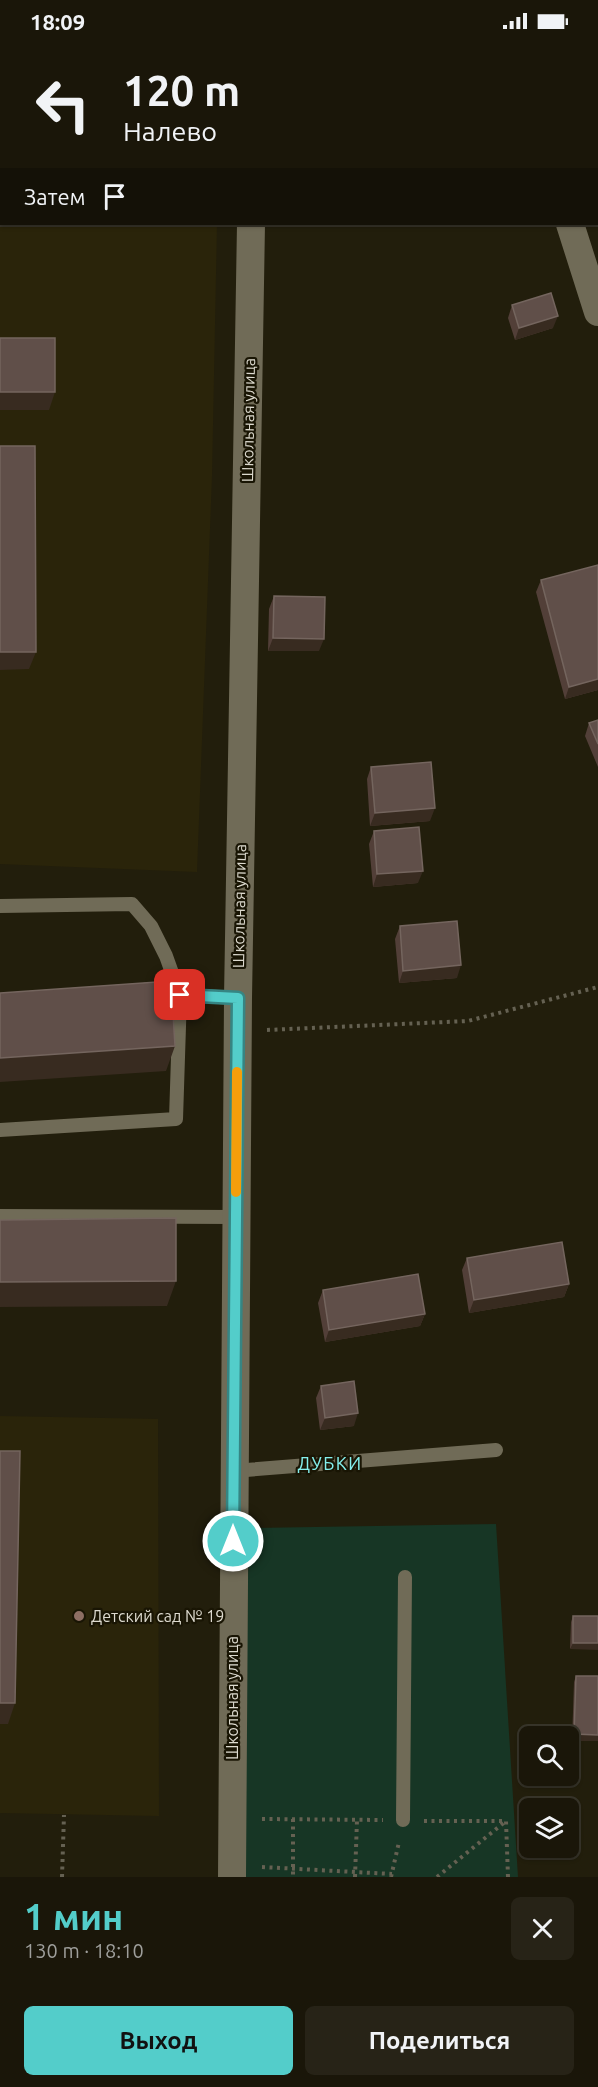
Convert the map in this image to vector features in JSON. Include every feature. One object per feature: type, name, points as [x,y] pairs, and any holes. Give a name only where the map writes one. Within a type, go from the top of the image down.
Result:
[{"type":"street","name":"Школьная улица","points":[[232,1877],[237,1031],[251,225]]},
{"type":"street","points":[[570,225],[598,312]]},
{"type":"lane","points":[[0,906],[132,904],[151,926],[166,956],[180,995],[176,1119],[0,1130]]},
{"type":"lane","points":[[180,995],[238,998]]},
{"type":"lane","points":[[0,1216],[235,1217]]},
{"type":"lane","points":[[233,1471],[496,1450]]},
{"type":"lane","points":[[403,1820],[405,1577]]},
{"type":"path","points":[[237,1031],[468,1021],[598,987]]},
{"type":"path","points":[[62,1877],[64,1815]]},
{"type":"path","points":[[260,1819],[506,1821]]},
{"type":"path","points":[[292,1819],[293,1877]]},
{"type":"path","points":[[355,1874],[357,1820]]},
{"type":"path","points":[[258,1867],[391,1875],[403,1820]]},
{"type":"path","points":[[437,1877],[506,1821]]},
{"type":"path","points":[[506,1821],[508,1877]]},
{"type":"shaded area","points":[[0,225],[217,225],[212,476],[197,872],[0,864]]},
{"type":"shaded area","name":"Детский сад № 19","points":[[0,1416],[158,1419],[159,1816],[0,1813]]},
{"type":"green space","points":[[496,1524],[518,1877],[242,1877],[249,1528]]},
{"type":"building","points":[[551,293],[558,316],[519,328],[512,305]]},
{"type":"building","points":[[0,338],[55,338],[55,392],[0,392]]},
{"type":"building","points":[[0,446],[35,446],[36,652],[0,652]]},
{"type":"building","points":[[598,565],[598,679],[569,687],[541,580]]},
{"type":"building","points":[[274,596],[325,597],[324,639],[273,638]]},
{"type":"building","points":[[598,720],[598,744],[589,723]]},
{"type":"building","points":[[431,762],[435,808],[375,813],[371,767]]},
{"type":"building","points":[[419,827],[423,871],[377,874],[374,831]]},
{"type":"building","points":[[457,921],[461,965],[403,971],[400,926]]},
{"type":"building","points":[[171,981],[175,1046],[0,1058],[0,993]]},
{"type":"building","points":[[176,1218],[176,1281],[0,1282],[0,1220]]},
{"type":"building","points":[[562,1242],[569,1284],[474,1300],[467,1258]]},
{"type":"building","points":[[418,1274],[425,1314],[329,1330],[323,1290]]},
{"type":"building","points":[[354,1381],[358,1413],[325,1418],[321,1386]]},
{"type":"building","points":[[0,1451],[20,1451],[15,1703],[0,1703]]},
{"type":"building","points":[[573,1616],[598,1616],[598,1643],[573,1643]]},
{"type":"building","points":[[576,1676],[598,1676],[598,1735],[579,1734],[579,1726],[574,1726]]},
{"type":"slow traffic","points":[[236,1192],[237,1072]]},
{"type":"place","name":"Детский сад № 19","points":[[79,1616]]},
{"type":"district","name":"ДУБКИ","points":[[330,1463]]},
{"type":"route","points":[[180,995],[238,998],[233,1541]]}]
